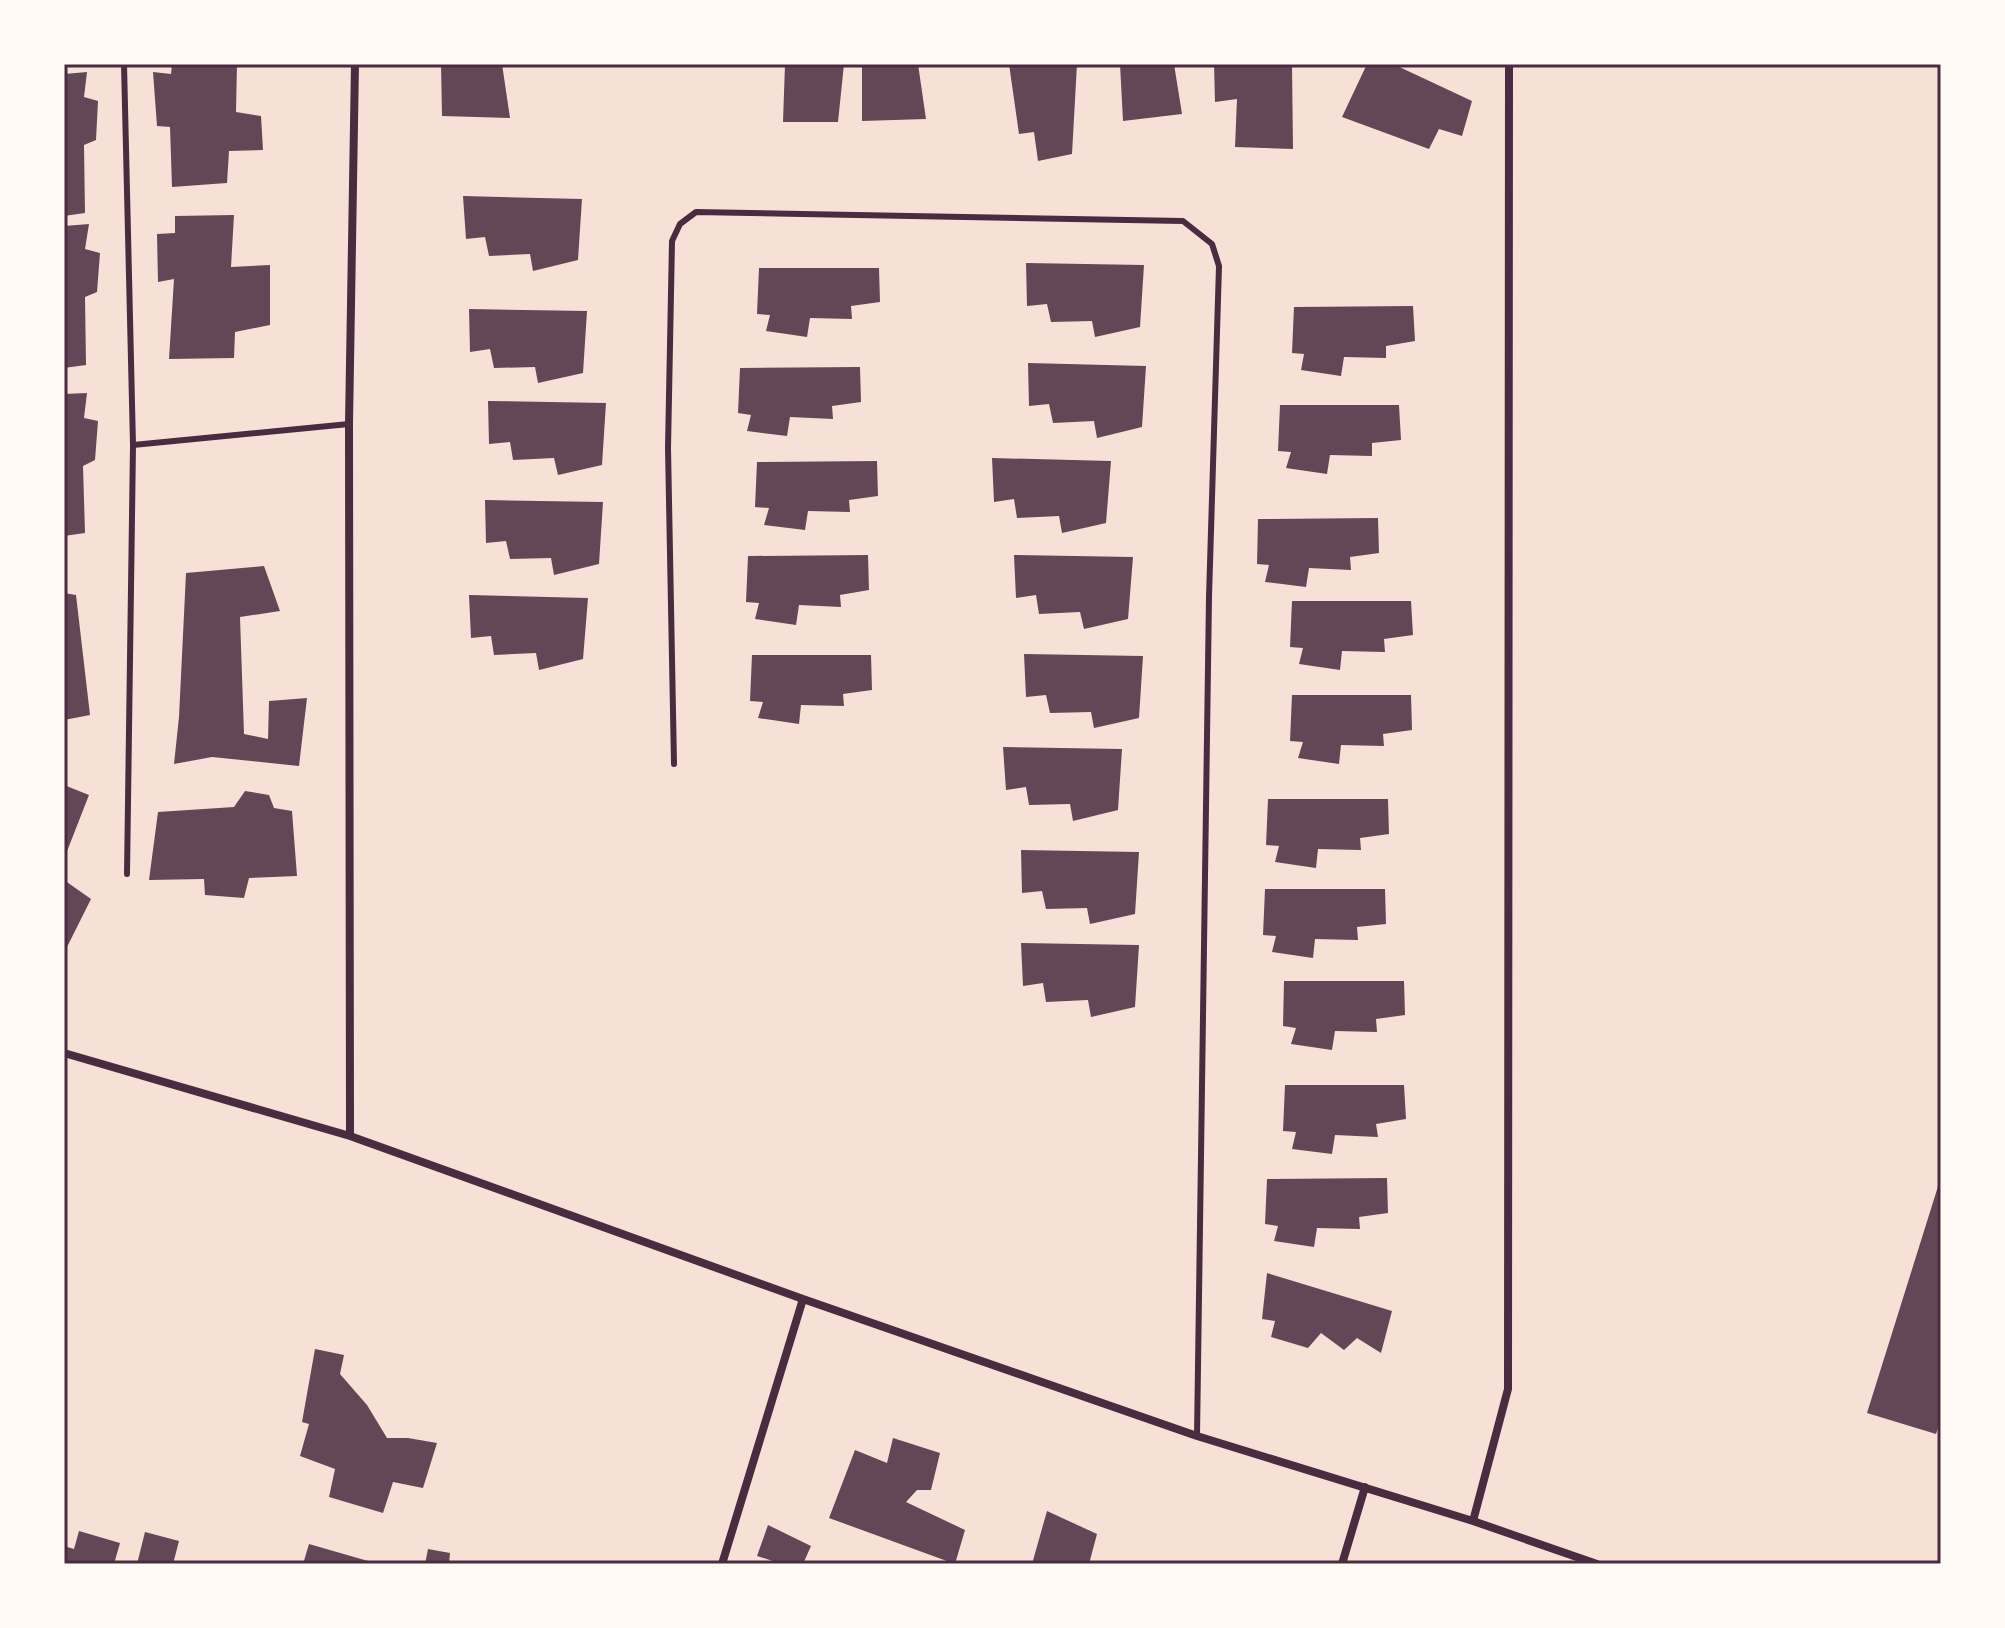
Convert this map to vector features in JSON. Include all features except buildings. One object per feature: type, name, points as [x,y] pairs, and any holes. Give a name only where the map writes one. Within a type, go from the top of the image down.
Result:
[{"type":"street","points":[[350,1136],[349,424],[355,64]]},
{"type":"street","points":[[1473,1521],[1508,1389],[1509,64]]},
{"type":"street","points":[[64,1053],[350,1136],[803,1299],[1197,1436],[1473,1521],[1597,1564]]},
{"type":"street","points":[[722,1564],[803,1299]]},
{"type":"street","points":[[1342,1564],[1365,1487]]},
{"type":"lane","points":[[124,64],[133,445],[127,874]]},
{"type":"lane","points":[[674,764],[668,448],[672,241],[680,224],[696,212],[1183,221],[1212,244],[1219,266],[1209,613],[1197,1436]]},
{"type":"lane","points":[[133,445],[349,424]]}]
